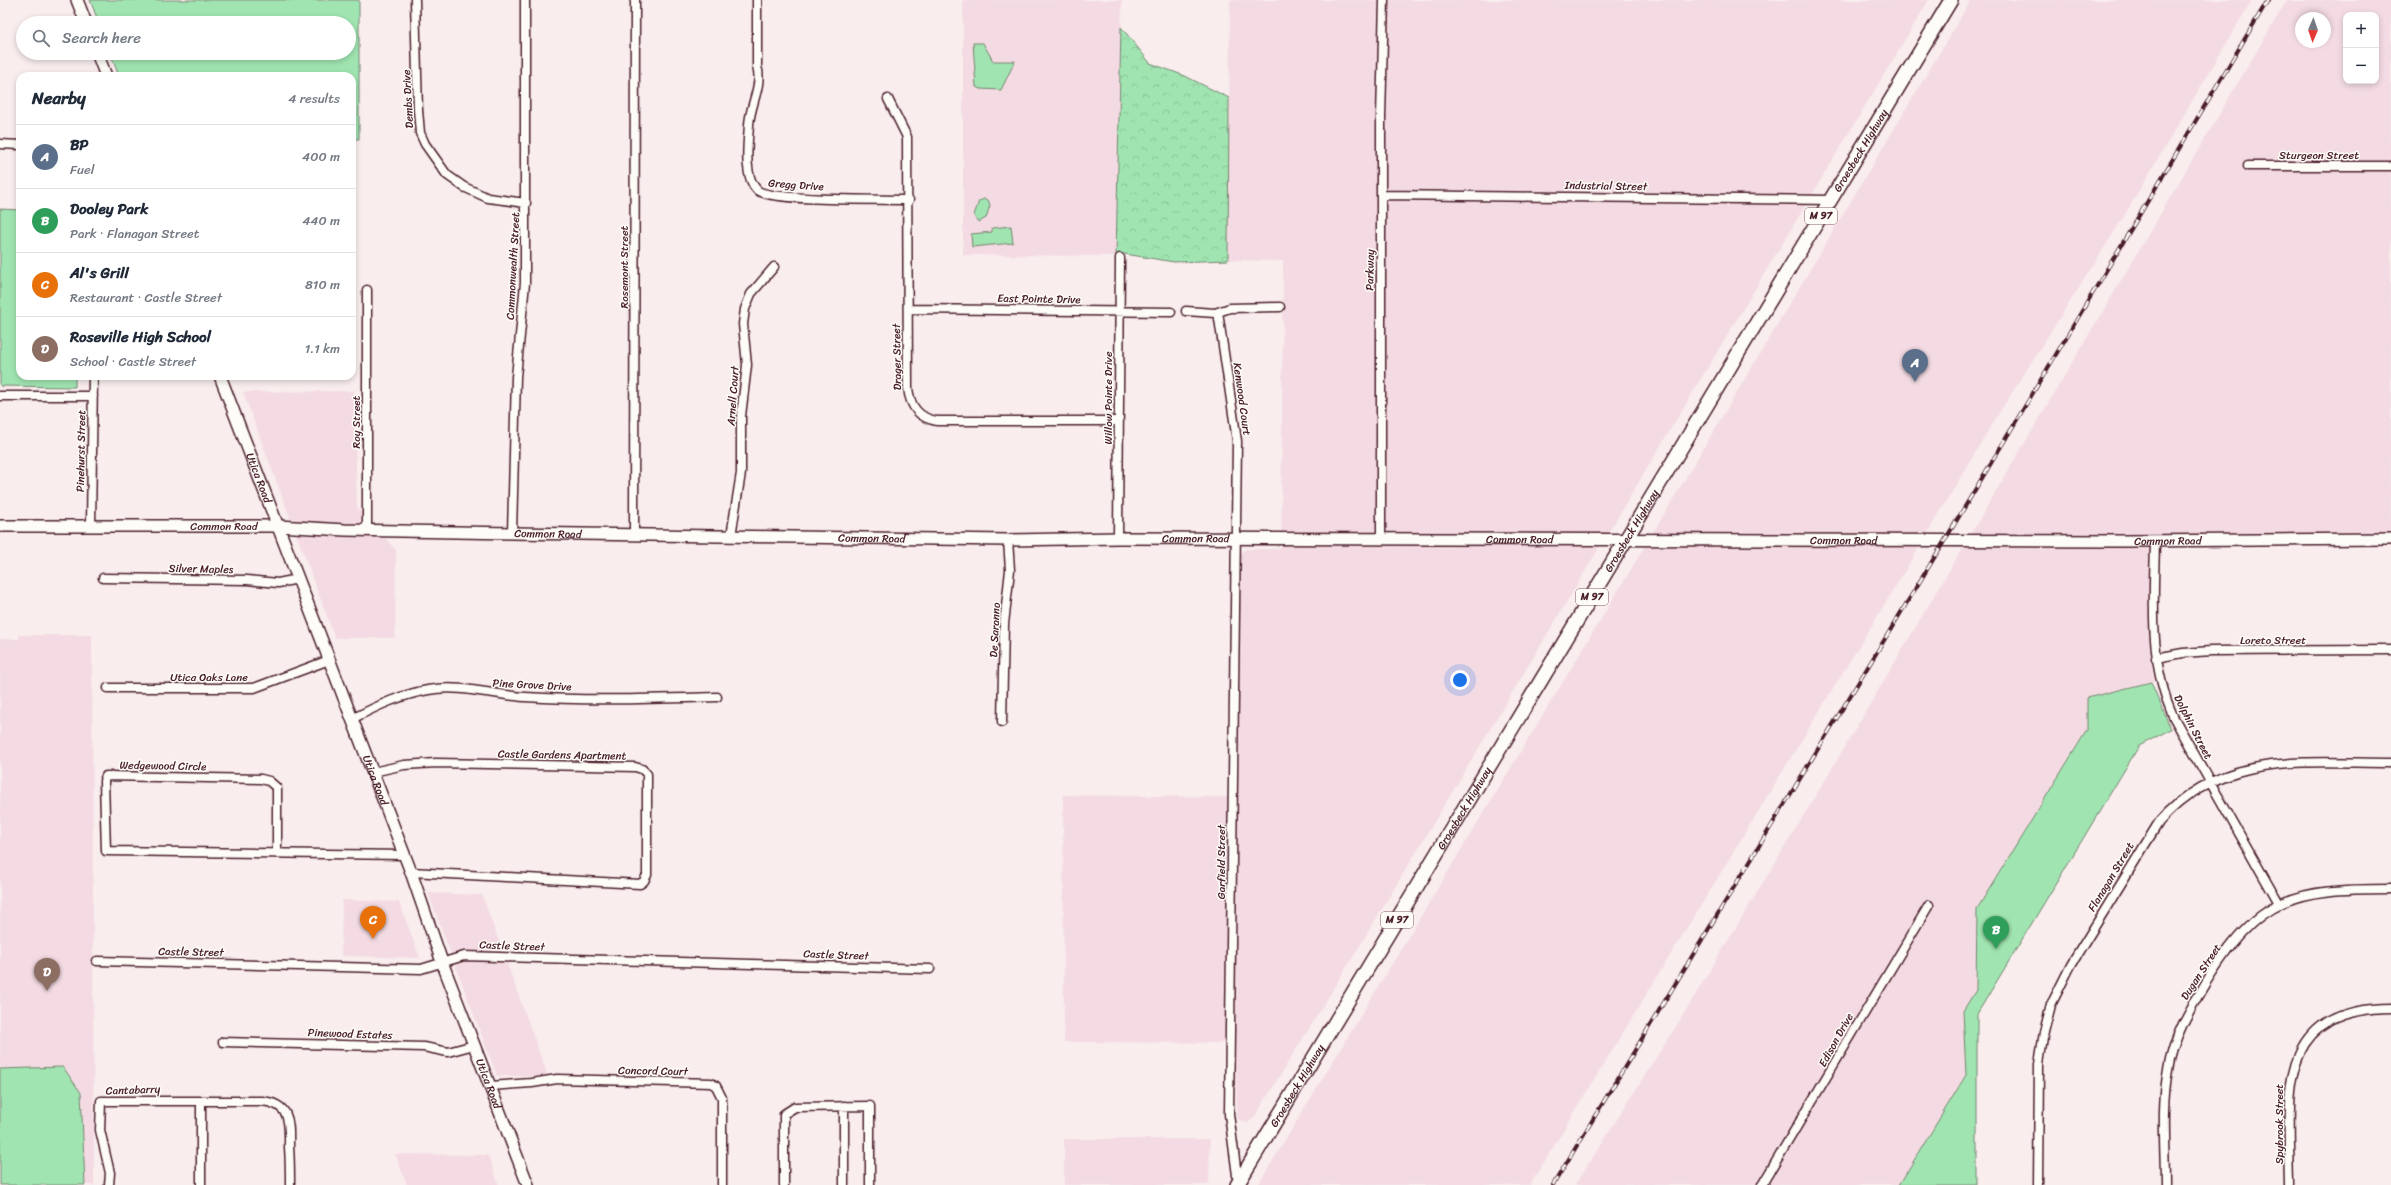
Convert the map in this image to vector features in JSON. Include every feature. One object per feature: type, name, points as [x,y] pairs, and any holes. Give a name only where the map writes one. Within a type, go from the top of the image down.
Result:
[{"type":"main road","name":"Groesbeck Highway","points":[[1237,1185],[1951,0]]},
{"type":"street","points":[[77,0],[83,16]]},
{"type":"street","name":"Dembs Drive","points":[[415,0],[418,110],[420,133],[425,144],[447,175],[469,190],[488,198],[526,203]]},
{"type":"street","name":"Commonwealth Street","points":[[512,533],[516,377],[525,283],[525,0]]},
{"type":"street","name":"Rosemont Street","points":[[634,535],[635,0]]},
{"type":"street","name":"Gregg Drive","points":[[757,0],[757,66],[760,75],[749,124],[748,171],[757,190],[769,195],[793,197],[908,200]]},
{"type":"street","name":"Parkway","points":[[1381,539],[1384,0]]},
{"type":"street","points":[[100,60],[104,72]]},
{"type":"street","name":"Drager Street","points":[[888,99],[907,137],[908,388],[912,405],[923,416],[937,421],[1119,421]]},
{"type":"street","points":[[0,144],[16,145]]},
{"type":"street","name":"Sturgeon Street","points":[[2248,166],[2391,166]]},
{"type":"street","name":"Industrial Street","points":[[1382,195],[1830,200]]},
{"type":"street","name":"Willow Pointe Drive","points":[[1118,538],[1120,258]]},
{"type":"street","name":"Arnell Court","points":[[731,536],[741,473],[741,416],[746,365],[743,330],[745,309],[751,294],[774,267]]},
{"type":"street","name":"Roy Street","points":[[367,290],[367,530]]},
{"type":"street","points":[[1186,312],[1218,312],[1230,308],[1280,307]]},
{"type":"street","name":"East Pointe Drive","points":[[908,309],[1171,312]]},
{"type":"street","name":"Kenwood Court","points":[[1218,312],[1237,441],[1234,538]]},
{"type":"street","name":"Pinehurst Street","points":[[91,526],[93,380]]},
{"type":"street","name":"Utica Road","points":[[222,380],[373,772],[411,872],[442,962],[528,1185]]},
{"type":"street","points":[[0,396],[93,396]]},
{"type":"street","name":"Common Road","points":[[0,526],[278,526],[367,530],[512,533],[1008,540],[1118,538],[2155,541],[2391,539]]},
{"type":"street","name":"Garfield Street","points":[[1234,538],[1229,1114],[1237,1185]]},
{"type":"street","name":"De Saranno","points":[[1002,722],[1004,624],[1010,570],[1008,540]]},
{"type":"street","name":"Dolphin Street","points":[[2155,541],[2156,658],[2170,710],[2210,783],[2280,904]]},
{"type":"street","name":"Silver Maples","points":[[103,578],[247,580],[267,583],[298,579]]},
{"type":"street","name":"Loreto Street","points":[[2156,658],[2211,651],[2391,650]]},
{"type":"street","name":"Utica Oaks Lane","points":[[108,688],[254,688],[329,660]]},
{"type":"street","name":"Pine Grove Drive","points":[[352,719],[381,703],[430,689],[446,688],[525,697],[620,700],[717,696]]},
{"type":"street","name":"Castle Gardens Apartment","points":[[373,772],[404,765],[436,763],[635,767],[642,769],[647,774],[646,875],[644,881],[640,884],[633,885],[411,872]]},
{"type":"street","name":"Flanagan Street","points":[[2038,1185],[2039,1064],[2047,1019],[2056,993],[2071,965],[2159,822],[2179,802],[2210,783],[2243,768],[2269,764],[2391,763]]},
{"type":"street","name":"Wedgewood Circle","points":[[277,853],[277,788],[269,781],[261,779],[106,776],[104,781],[106,851],[404,855]]},
{"type":"street","name":"Dugan Street","points":[[2165,1185],[2166,1085],[2171,1053],[2188,1012],[2231,946],[2256,918],[2280,904],[2301,896],[2326,890],[2391,889]]},
{"type":"street","name":"Edison Drive","points":[[1762,1185],[1930,905]]},
{"type":"street","name":"Castle Street","points":[[97,961],[421,969],[464,956],[930,969]]},
{"type":"street","name":"Spybrook Street","points":[[2290,1185],[2289,1088],[2292,1068],[2301,1050],[2318,1030],[2338,1016],[2361,1010],[2391,1008]]},
{"type":"street","name":"Pinewood Estates","points":[[223,1042],[424,1047],[442,1053],[474,1045]]},
{"type":"street","name":"Concord Court","points":[[490,1086],[537,1083],[557,1079],[703,1083],[716,1086],[722,1098],[722,1185]]},
{"type":"street","points":[[201,1185],[201,1100],[270,1102],[286,1112],[290,1124],[290,1185]]},
{"type":"street","name":"Cantabarry","points":[[110,1185],[110,1173],[100,1130],[101,1101],[201,1100]]},
{"type":"street","points":[[784,1185],[784,1114],[795,1107],[844,1106],[870,1106],[870,1185]]},
{"type":"street","points":[[844,1106],[844,1185]]},
{"type":"shaded area","points":[[963,0],[1122,0],[1116,256],[963,255]]},
{"type":"shaded area","points":[[1230,0],[1929,0],[1356,952],[1254,1118],[1247,1123],[1239,1120],[1237,1116],[1235,1043],[1064,1042],[1063,795],[1236,797],[1239,554],[1246,549],[1281,549],[1283,261],[1228,260]]},
{"type":"shaded area","points":[[1971,0],[2252,0],[2120,223],[1994,421],[1908,566],[1530,1185],[1258,1185],[1627,576]]},
{"type":"shaded area","points":[[2287,0],[2391,0],[2391,533],[2150,534],[2149,644],[2154,681],[2087,698],[2087,730],[1977,909],[1976,990],[1963,1011],[1966,1075],[1899,1185],[1575,1185],[1680,1020],[1825,780]]},
{"type":"shaded area","points":[[354,391],[357,507],[396,550],[395,638],[335,638],[243,392]]},
{"type":"shaded area","points":[[19,635],[92,635],[94,1185],[0,1185],[0,639],[19,639]]},
{"type":"shaded area","points":[[428,893],[482,895],[548,1076],[497,1076]]},
{"type":"shaded area","points":[[342,900],[399,902],[420,958],[341,956]]},
{"type":"shaded area","points":[[1064,1139],[1210,1139],[1209,1183],[1208,1185],[1064,1185]]},
{"type":"shaded area","points":[[395,1154],[488,1155],[499,1185],[407,1185]]},
{"type":"green space","points":[[90,0],[359,0],[359,139],[356,139],[356,72],[117,72],[113,60],[356,60],[356,16],[96,16]]},
{"type":"green space","points":[[1121,27],[1150,63],[1185,76],[1229,98],[1228,260],[1174,262],[1125,254],[1116,256]]},
{"type":"green space","points":[[973,43],[983,43],[993,61],[1015,61],[1001,90],[980,89],[976,87]]},
{"type":"green space","points":[[984,199],[988,200],[990,205],[986,218],[979,222],[976,220],[974,215],[979,201]]},
{"type":"green space","points":[[0,209],[16,210],[16,380],[75,380],[75,387],[0,386]]},
{"type":"green space","points":[[1011,226],[1013,243],[972,247],[971,234],[992,232],[992,228]]},
{"type":"green space","points":[[2151,682],[2171,729],[2139,746],[1977,1014],[1977,1185],[1899,1185],[1966,1075],[1963,1011],[1976,990],[1977,909],[2087,730],[2087,698]]},
{"type":"green space","points":[[63,1067],[81,1093],[85,1185],[0,1185],[0,1069]]},
{"type":"railway","points":[[1553,1185],[1945,540],[2268,0]]},
{"type":"place","name":"BP","points":[[1915,382]]},
{"type":"place","name":"Al's Grill","points":[[373,939]]},
{"type":"place","name":"Dooley Park","points":[[1996,949]]},
{"type":"place","name":"Roseville High School","points":[[47,991]]}]
